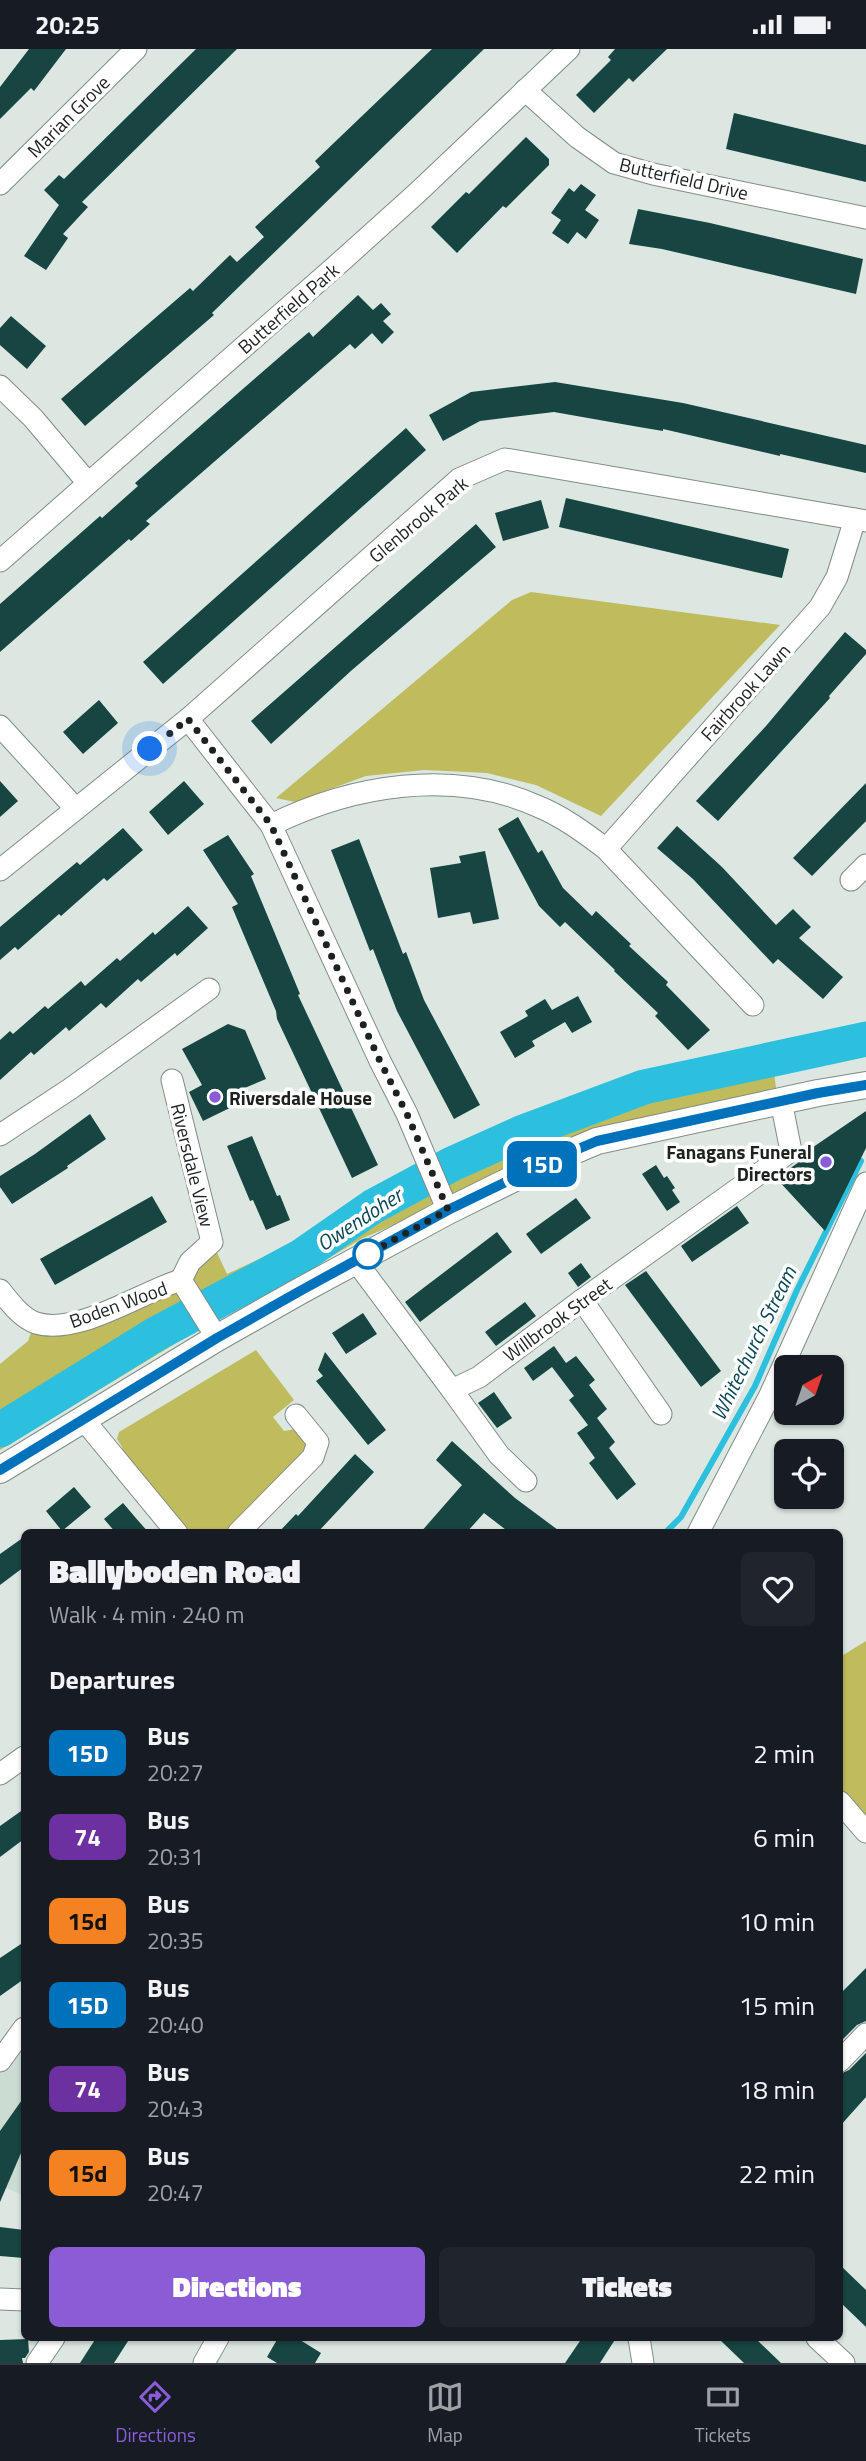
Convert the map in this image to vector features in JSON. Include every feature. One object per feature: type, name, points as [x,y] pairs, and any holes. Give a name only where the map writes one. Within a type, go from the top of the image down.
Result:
[{"type":"main road","points":[[0,1470],[83,1419],[210,1328],[355,1261],[448,1210],[545,1163],[597,1141],[866,1085]]},
{"type":"street","name":"Marian Grove","points":[[0,184],[136,49]]},
{"type":"street","name":"Butterfield Park","points":[[0,561],[387,221],[569,49]]},
{"type":"street","name":"Butterfield Drive","points":[[524,90],[577,137],[614,163],[653,174],[866,218]]},
{"type":"street","points":[[0,386],[33,418],[88,483]]},
{"type":"street","name":"Glenbrook Park","points":[[0,870],[188,719],[459,479],[505,459],[860,520]]},
{"type":"street","name":"Fairbrook Lawn","points":[[606,849],[820,607],[837,577],[860,520]]},
{"type":"street","points":[[188,719],[271,825],[407,1114],[448,1210]]},
{"type":"street","points":[[0,726],[76,809]]},
{"type":"street","points":[[271,825],[363,791],[425,784],[493,790],[527,802],[582,831],[606,849],[753,1005]]},
{"type":"street","points":[[0,1135],[70,1089],[209,989]]},
{"type":"street","name":"Riversdale View","points":[[172,1080],[212,1242],[190,1262],[187,1290]]},
{"type":"street","name":"Willbrook Street","points":[[452,1390],[479,1377],[798,1146],[781,1101]]},
{"type":"street","points":[[700,1529],[770,1395],[866,1183]]},
{"type":"street","points":[[355,1261],[499,1455],[526,1481]]},
{"type":"street","name":"Boden Wood","points":[[0,1290],[14,1307],[35,1323],[67,1325],[129,1303],[162,1286],[187,1290],[210,1328]]},
{"type":"street","points":[[582,1300],[661,1414]]},
{"type":"street","points":[[242,1529],[313,1457],[318,1442],[296,1415]]},
{"type":"street","points":[[83,1419],[174,1529]]},
{"type":"street","points":[[0,1775],[21,1759]]},
{"type":"street","points":[[843,1805],[866,1832]]},
{"type":"street","points":[[0,2061],[21,2032]]},
{"type":"street","points":[[843,2058],[866,2034]]},
{"type":"street","points":[[0,2299],[21,2300]]},
{"type":"street","points":[[37,2363],[52,2341]]},
{"type":"street","points":[[204,2363],[216,2341]]},
{"type":"street","points":[[639,2341],[643,2363]]},
{"type":"street","points":[[820,2341],[844,2363]]},
{"type":"shaded area","points":[[531,592],[780,625],[601,816],[536,785],[487,773],[424,770],[366,776],[295,802],[276,798],[512,600]]},
{"type":"shaded area","points":[[772,1059],[778,1102],[437,1200],[408,1219],[363,1238],[201,1328],[0,1450],[0,1364],[28,1341],[33,1327],[162,1286],[212,1242],[227,1274],[372,1207],[452,1164],[521,1133],[644,1087]]},
{"type":"shaded area","points":[[256,1350],[294,1400],[273,1417],[284,1431],[296,1429],[306,1440],[306,1449],[228,1529],[184,1529],[123,1456],[117,1439],[119,1432]]},
{"type":"shaded area","points":[[866,1641],[866,1820],[843,1797],[843,1655]]},
{"type":"shaded area","points":[[21,2046],[21,2195],[0,2185],[0,2069],[15,2047]]},
{"type":"building","points":[[29,49],[66,49],[34,91],[31,88],[0,119],[0,87]]},
{"type":"building","points":[[196,49],[237,49],[82,202],[88,207],[63,234],[68,238],[46,270],[24,256],[59,205],[44,190],[59,175],[64,179]]},
{"type":"building","points":[[432,49],[484,49],[212,313],[214,315],[85,426],[61,399],[190,288],[193,291],[230,255],[237,262],[264,237],[255,227],[320,167],[315,161]]},
{"type":"building","points":[[615,49],[667,49],[633,82],[629,78],[594,113],[576,95],[611,60],[608,57]]},
{"type":"building","points":[[734,113],[866,145],[866,182],[726,149]]},
{"type":"building","points":[[526,137],[549,159],[549,165],[506,208],[503,206],[457,253],[431,227],[466,192],[469,194]]},
{"type":"building","points":[[581,184],[596,195],[585,210],[599,220],[586,239],[577,232],[568,244],[552,233],[561,220],[551,213],[569,188],[574,192]]},
{"type":"building","points":[[638,209],[863,259],[856,294],[662,249],[629,244]]},
{"type":"building","points":[[358,295],[373,310],[381,303],[391,314],[383,321],[394,332],[382,344],[372,333],[355,349],[350,344],[146,521],[150,524],[131,541],[129,539],[0,652],[0,604],[100,516],[102,518],[138,486],[135,483],[290,348],[309,332],[313,337]]},
{"type":"building","points":[[11,316],[46,346],[27,369],[0,345],[0,328]]},
{"type":"building","points":[[555,382],[683,403],[866,445],[866,473],[663,429],[554,412],[480,421],[443,441],[429,415],[471,392]]},
{"type":"building","points":[[406,428],[426,450],[163,684],[143,662]]},
{"type":"building","points":[[566,498],[789,549],[782,578],[559,527]]},
{"type":"building","points":[[541,500],[549,528],[503,541],[495,513]]},
{"type":"building","points":[[476,524],[496,547],[352,670],[271,744],[251,721]]},
{"type":"building","points":[[845,632],[866,650],[866,654],[830,698],[718,821],[696,801],[766,726]]},
{"type":"building","points":[[99,700],[118,723],[83,754],[63,732]]},
{"type":"building","points":[[0,781],[18,801],[0,817]]},
{"type":"building","points":[[184,781],[204,804],[168,835],[149,812]]},
{"type":"building","points":[[866,783],[866,821],[812,876],[793,858]]},
{"type":"building","points":[[518,817],[538,853],[542,850],[563,888],[592,916],[596,911],[631,944],[629,946],[668,982],[666,985],[710,1030],[688,1050],[655,1016],[658,1013],[615,970],[565,922],[560,927],[539,906],[498,829]]},
{"type":"building","points":[[677,826],[722,867],[776,925],[793,909],[811,927],[799,938],[843,977],[823,999],[778,959],[773,964],[693,879],[657,848]]},
{"type":"building","points":[[123,828],[143,850],[107,881],[104,878],[61,916],[59,914],[18,950],[15,947],[0,960],[0,927],[77,862],[80,865]]},
{"type":"building","points":[[228,835],[254,874],[251,876],[300,994],[298,995],[378,1165],[352,1178],[277,1019],[232,907],[238,904],[203,850]]},
{"type":"building","points":[[359,839],[403,954],[406,952],[424,1000],[480,1105],[454,1119],[397,1011],[373,949],[370,951],[331,850]]},
{"type":"building","points":[[485,851],[499,919],[473,924],[470,912],[438,918],[430,868],[461,863],[459,856]]},
{"type":"building","points":[[188,906],[208,928],[177,956],[175,953],[141,982],[138,979],[106,1008],[101,1003],[69,1031],[66,1027],[34,1055],[31,1052],[0,1080],[0,1040],[10,1031],[13,1034],[45,1006],[48,1009],[81,981],[85,986],[117,958],[120,961],[153,932],[155,935]]},
{"type":"building","points":[[578,996],[592,1022],[572,1033],[565,1022],[532,1041],[535,1046],[515,1058],[500,1032],[528,1016],[525,1011],[545,999],[552,1010]]},
{"type":"building","points":[[228,1024],[245,1030],[266,1079],[235,1092],[240,1103],[203,1121],[189,1092],[202,1085],[182,1049]]},
{"type":"building","name":"Fanagans Funeral Directors","points":[[866,1111],[866,1148],[825,1231],[776,1178],[799,1162],[803,1154]]},
{"type":"building","points":[[90,1114],[106,1139],[67,1166],[68,1168],[12,1204],[0,1187],[0,1176]]},
{"type":"building","points":[[252,1136],[290,1220],[266,1230],[253,1200],[250,1201],[227,1146]]},
{"type":"building","points":[[656,1165],[664,1178],[667,1176],[675,1188],[672,1190],[680,1202],[667,1211],[642,1174]]},
{"type":"building","points":[[152,1196],[167,1222],[55,1285],[40,1259]]},
{"type":"building","points":[[576,1198],[591,1218],[541,1254],[526,1234]]},
{"type":"building","points":[[737,1206],[749,1223],[692,1262],[681,1246]]},
{"type":"building","points":[[497,1232],[512,1252],[420,1322],[405,1302]]},
{"type":"building","points":[[581,1263],[591,1277],[578,1287],[568,1273]]},
{"type":"building","points":[[646,1271],[721,1371],[701,1387],[625,1285]]},
{"type":"building","points":[[525,1302],[536,1316],[496,1346],[485,1332]]},
{"type":"building","points":[[363,1313],[377,1334],[346,1354],[332,1333]]},
{"type":"building","points":[[554,1346],[566,1363],[576,1356],[595,1380],[589,1385],[607,1409],[597,1418],[615,1442],[609,1448],[636,1484],[617,1500],[589,1463],[595,1458],[577,1433],[588,1425],[569,1400],[574,1396],[552,1367],[533,1381],[524,1368]]},
{"type":"building","points":[[325,1352],[386,1430],[368,1445],[316,1381],[323,1376],[318,1370]]},
{"type":"building","points":[[494,1392],[512,1418],[497,1428],[478,1403]]},
{"type":"building","points":[[452,1441],[515,1498],[557,1529],[505,1529],[484,1513],[470,1529],[424,1529],[462,1485],[436,1460]]},
{"type":"building","points":[[355,1454],[374,1472],[321,1529],[282,1529],[296,1514],[298,1516]]},
{"type":"building","points":[[74,1487],[91,1507],[64,1529],[60,1529],[46,1511]]},
{"type":"building","points":[[123,1503],[146,1529],[113,1529],[104,1519]]},
{"type":"building","points":[[21,1539],[21,1569],[0,1585],[0,1554]]},
{"type":"building","points":[[21,1811],[21,1841],[0,1857],[0,1826]]},
{"type":"building","points":[[21,1944],[21,1981],[0,1996],[0,1958]]},
{"type":"building","points":[[866,1968],[866,2021],[857,2025],[843,2039],[843,1991]]},
{"type":"building","points":[[866,2053],[866,2097],[843,2123],[843,2073]]},
{"type":"building","points":[[21,2101],[21,2153],[0,2202],[0,2131]]},
{"type":"building","points":[[0,2227],[21,2230],[21,2258],[0,2256]]},
{"type":"building","points":[[843,2268],[866,2290],[866,2327],[843,2305]]},
{"type":"building","points":[[0,2340],[28,2341],[29,2352],[22,2358],[23,2363],[0,2363]]},
{"type":"building","points":[[94,2341],[128,2341],[114,2363],[80,2363]]},
{"type":"building","points":[[276,2341],[302,2341],[321,2353],[315,2363],[277,2363],[267,2357]]},
{"type":"building","points":[[580,2341],[614,2341],[600,2363],[565,2363]]},
{"type":"building","points":[[721,2341],[758,2341],[781,2363],[744,2363]]},
{"type":"waterway","name":"Owendoher","points":[[0,1430],[156,1334],[300,1257],[372,1207],[452,1164],[521,1133],[644,1087],[866,1039]]},
{"type":"waterway","name":"Whitechurch Stream","points":[[669,1529],[681,1517],[755,1386],[797,1290],[861,1161]]},
{"type":"bus line","name":"15D","points":[[0,1470],[217,1338],[300,1291],[448,1210],[545,1163],[597,1141],[866,1085]]},
{"type":"place","name":"Riversdale House","points":[[215,1097]]},
{"type":"place","name":"Fanagans Funeral Directors","points":[[826,1162]]},
{"type":"route","points":[[150,749],[188,719],[271,825],[407,1114],[448,1210],[368,1254]]}]
